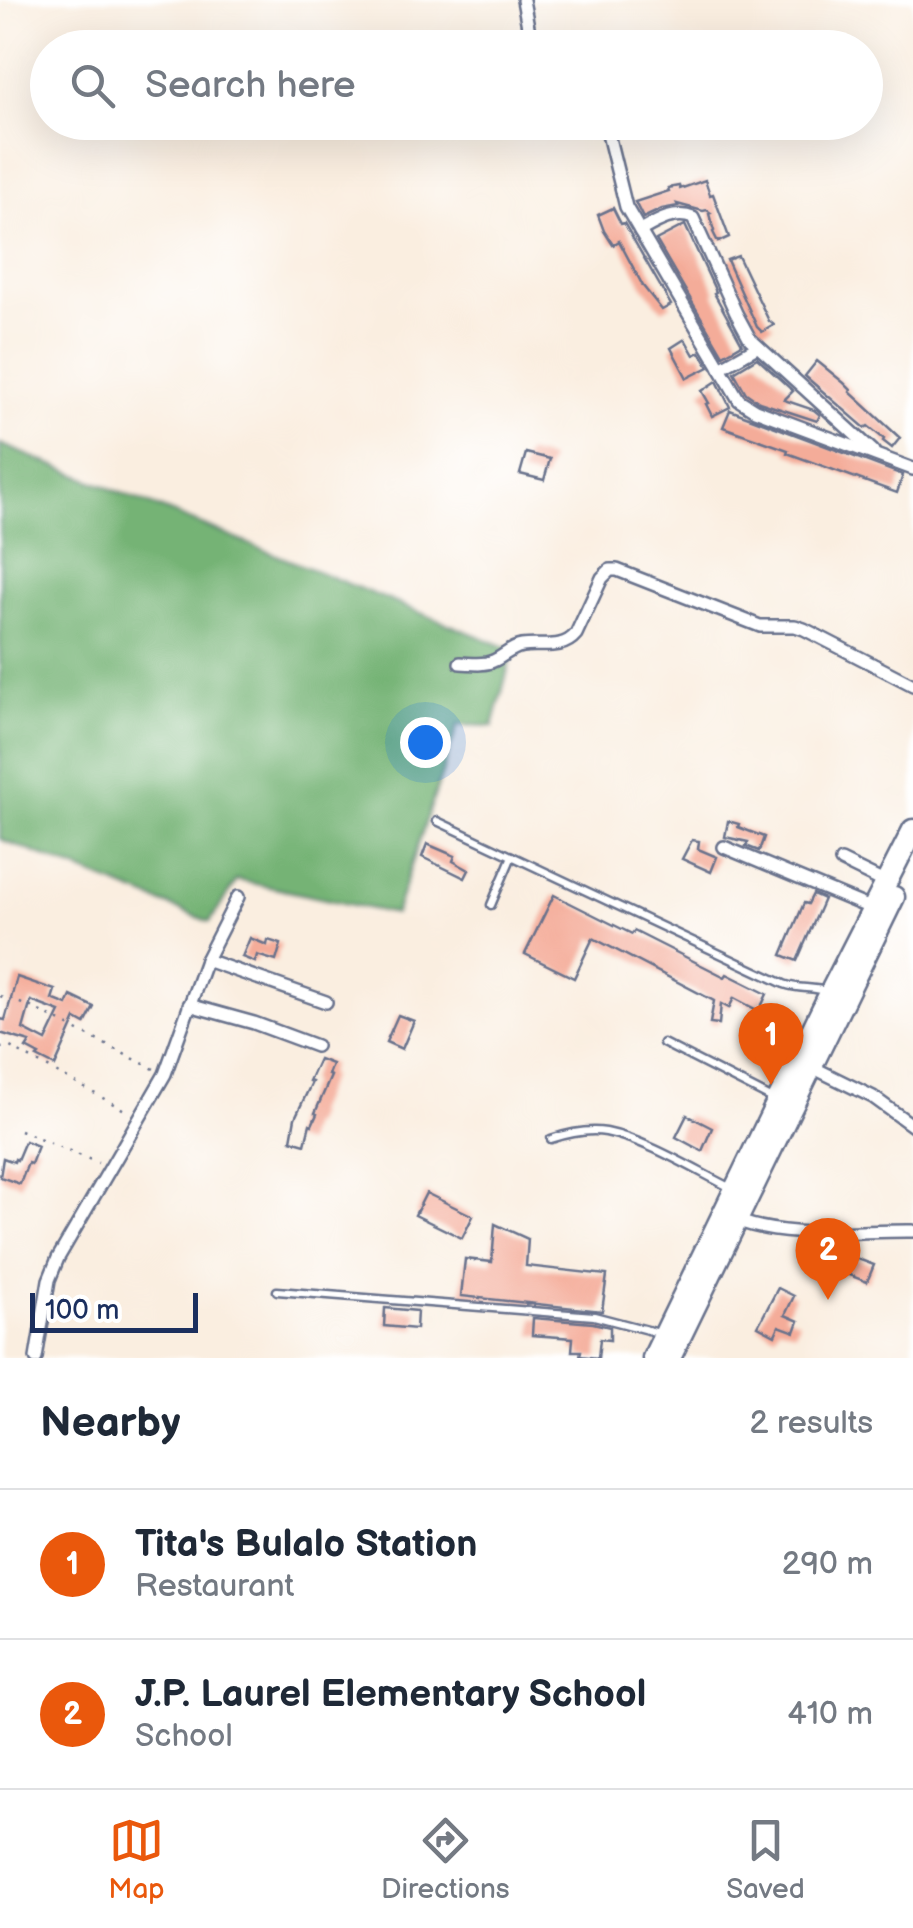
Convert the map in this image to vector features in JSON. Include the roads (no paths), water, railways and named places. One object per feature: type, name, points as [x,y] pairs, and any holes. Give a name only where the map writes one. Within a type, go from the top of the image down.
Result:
[{"type":"highway","points":[[654,1358],[671,1344],[730,1217],[812,1066],[873,910],[913,830]]},
{"type":"highway","points":[[730,1217],[735,1190],[778,1101],[913,859]]},
{"type":"street","points":[[524,0],[529,30]]},
{"type":"street","points":[[610,140],[623,198],[733,392],[746,406],[913,469]]},
{"type":"street","points":[[640,231],[668,218],[693,218],[744,329],[757,346],[876,454]]},
{"type":"street","points":[[720,368],[757,346]]},
{"type":"street","points":[[460,662],[484,664],[516,647],[570,642],[602,578],[610,570],[618,570],[760,626],[804,628],[913,684]]},
{"type":"street","points":[[724,847],[873,910]]},
{"type":"street","points":[[841,861],[886,883]]},
{"type":"street","points":[[36,1358],[49,1280],[75,1227],[165,1074],[206,960],[238,897]]},
{"type":"street","points":[[206,960],[326,1002]]},
{"type":"street","points":[[188,1005],[316,1046]]},
{"type":"street","points":[[812,1066],[873,1097],[913,1126]]},
{"type":"street","points":[[730,1217],[775,1231],[913,1232]]},
{"type":"lane","points":[[437,822],[784,984],[819,988],[837,996]]},
{"type":"lane","points":[[491,906],[512,856]]},
{"type":"lane","points":[[663,1043],[778,1101]]},
{"type":"lane","points":[[551,1139],[586,1131],[604,1132],[668,1156],[735,1190]]},
{"type":"lane","points":[[277,1291],[594,1316],[671,1344]]},
{"type":"place","name":"Tita's Bulalo Station","points":[[771,1085]]},
{"type":"place","name":"J.P. Laurel Elementary School","points":[[828,1300]]}]
